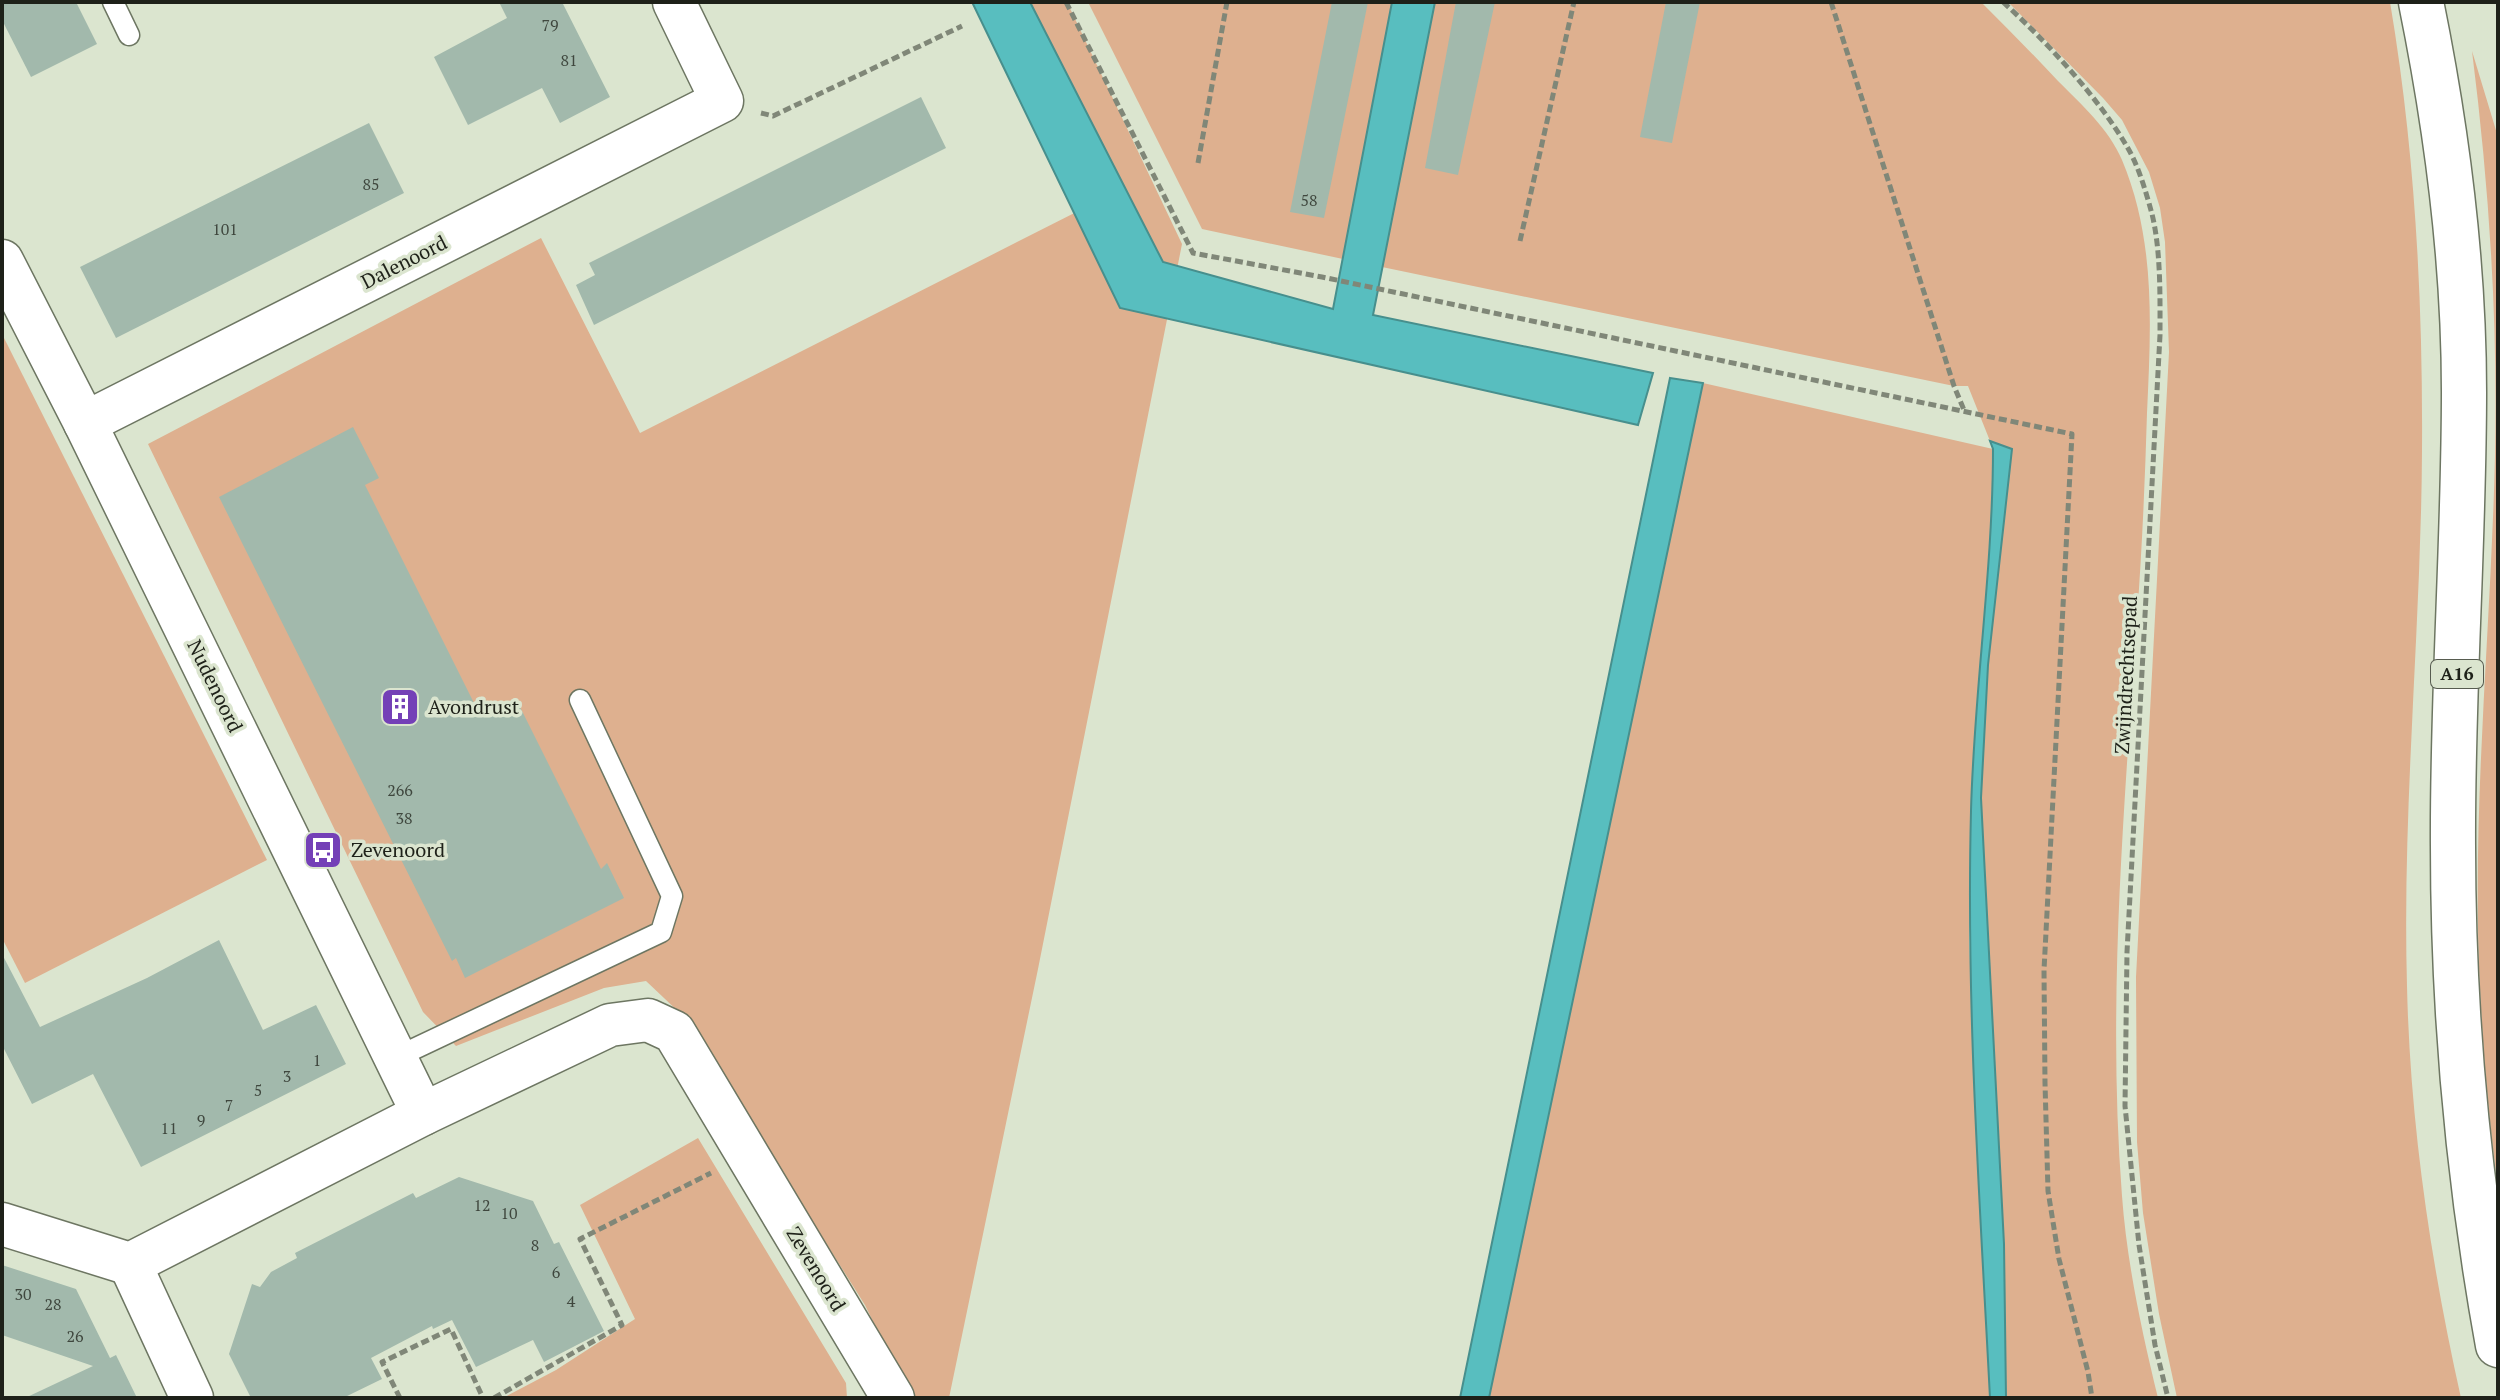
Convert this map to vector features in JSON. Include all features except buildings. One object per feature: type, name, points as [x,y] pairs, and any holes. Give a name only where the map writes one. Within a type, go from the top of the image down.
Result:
[{"type":"highway","name":"A16","points":[[2421,2],[2438,85],[2458,255],[2464,391],[2453,843],[2454,959],[2464,1116],[2480,1246],[2498,1345]]},
{"type":"street","points":[[674,2],[722,101]]},
{"type":"street","name":"Dalenoord","points":[[85,423],[722,101]]},
{"type":"street","name":"Nudenoord","points":[[2,261],[85,423],[423,1114]]},
{"type":"street","name":"Zevenoord","points":[[130,1264],[423,1114],[610,1025],[648,1020],[674,1032],[893,1398]]},
{"type":"street","points":[[2,1224],[130,1264],[192,1398]]},
{"type":"lane","points":[[113,2],[129,35]]},
{"type":"lane","points":[[397,1057],[661,932],[672,896],[580,700]]},
{"type":"path","points":[[1066,2],[1193,253],[1322,277],[2072,434],[2044,970],[2045,1083],[2048,1191],[2059,1259],[2092,1398]]},
{"type":"path","points":[[1198,163],[1227,2]]},
{"type":"path","points":[[1520,241],[1574,2]]},
{"type":"path","points":[[1831,2],[1949,371],[1965,410]]},
{"type":"path","name":"Zwijndrechtsepad","points":[[2003,2],[2102,108],[2128,148],[2152,215],[2160,293],[2160,335],[2127,952],[2125,1106],[2139,1245],[2155,1345],[2168,1398]]},
{"type":"path","points":[[722,101],[773,116],[962,26]]},
{"type":"path","points":[[494,1398],[622,1325],[580,1239],[748,1155]]},
{"type":"path","points":[[400,1398],[382,1362],[451,1329],[483,1398]]},
{"type":"shaded area","points":[[1014,2],[1067,2],[1182,244],[949,1398],[910,1398],[865,1305],[682,1015],[646,981],[604,988],[456,1046],[423,1012],[148,444],[541,238],[640,433],[1112,194]]},
{"type":"shaded area","points":[[1088,2],[1392,2],[1343,259],[1202,229]]},
{"type":"shaded area","points":[[1435,2],[1981,2],[2102,127],[2122,160],[2141,222],[2150,317],[2142,541],[2119,907],[2118,1124],[2127,1247],[2158,1398],[2006,1398],[2004,1244],[1981,798],[1988,665],[2012,449],[1990,441],[1968,386],[1954,386],[1382,267]]},
{"type":"shaded area","points":[[2008,2],[2390,2],[2406,114],[2416,226],[2421,338],[2421,518],[2407,852],[2409,1038],[2424,1194],[2440,1296],[2461,1398],[2177,1398],[2159,1314],[2143,1213],[2137,1142],[2136,977],[2169,352],[2165,242],[2160,208],[2149,172],[2122,120]]},
{"type":"shaded area","points":[[2472,51],[2498,137],[2498,1188],[2485,1064],[2478,923],[2480,789],[2495,456],[2494,304],[2488,202]]},
{"type":"shaded area","points":[[2,334],[267,860],[25,983],[2,938]]},
{"type":"shaded area","points":[[1703,383],[1993,449],[1993,516],[1971,807],[1969,941],[1990,1398],[1489,1398]]},
{"type":"shaded area","points":[[698,1138],[846,1383],[847,1398],[503,1398],[556,1370],[635,1319],[580,1205]]},
{"type":"water","points":[[972,2],[1030,2],[1163,262],[1333,309],[1392,2],[1435,2],[1373,315],[1653,373],[1638,425],[1120,308]]},
{"type":"water","points":[[1670,378],[1703,383],[1489,1398],[1460,1398]]},
{"type":"water","points":[[1990,441],[2012,449],[1988,665],[1981,798],[2004,1244],[2006,1398],[1990,1398],[1970,958],[1971,811],[1990,540],[1993,449]]},
{"type":"place","name":"Avondrust","points":[[400,707]]},
{"type":"place","name":"Zevenoord","points":[[323,850]]}]
